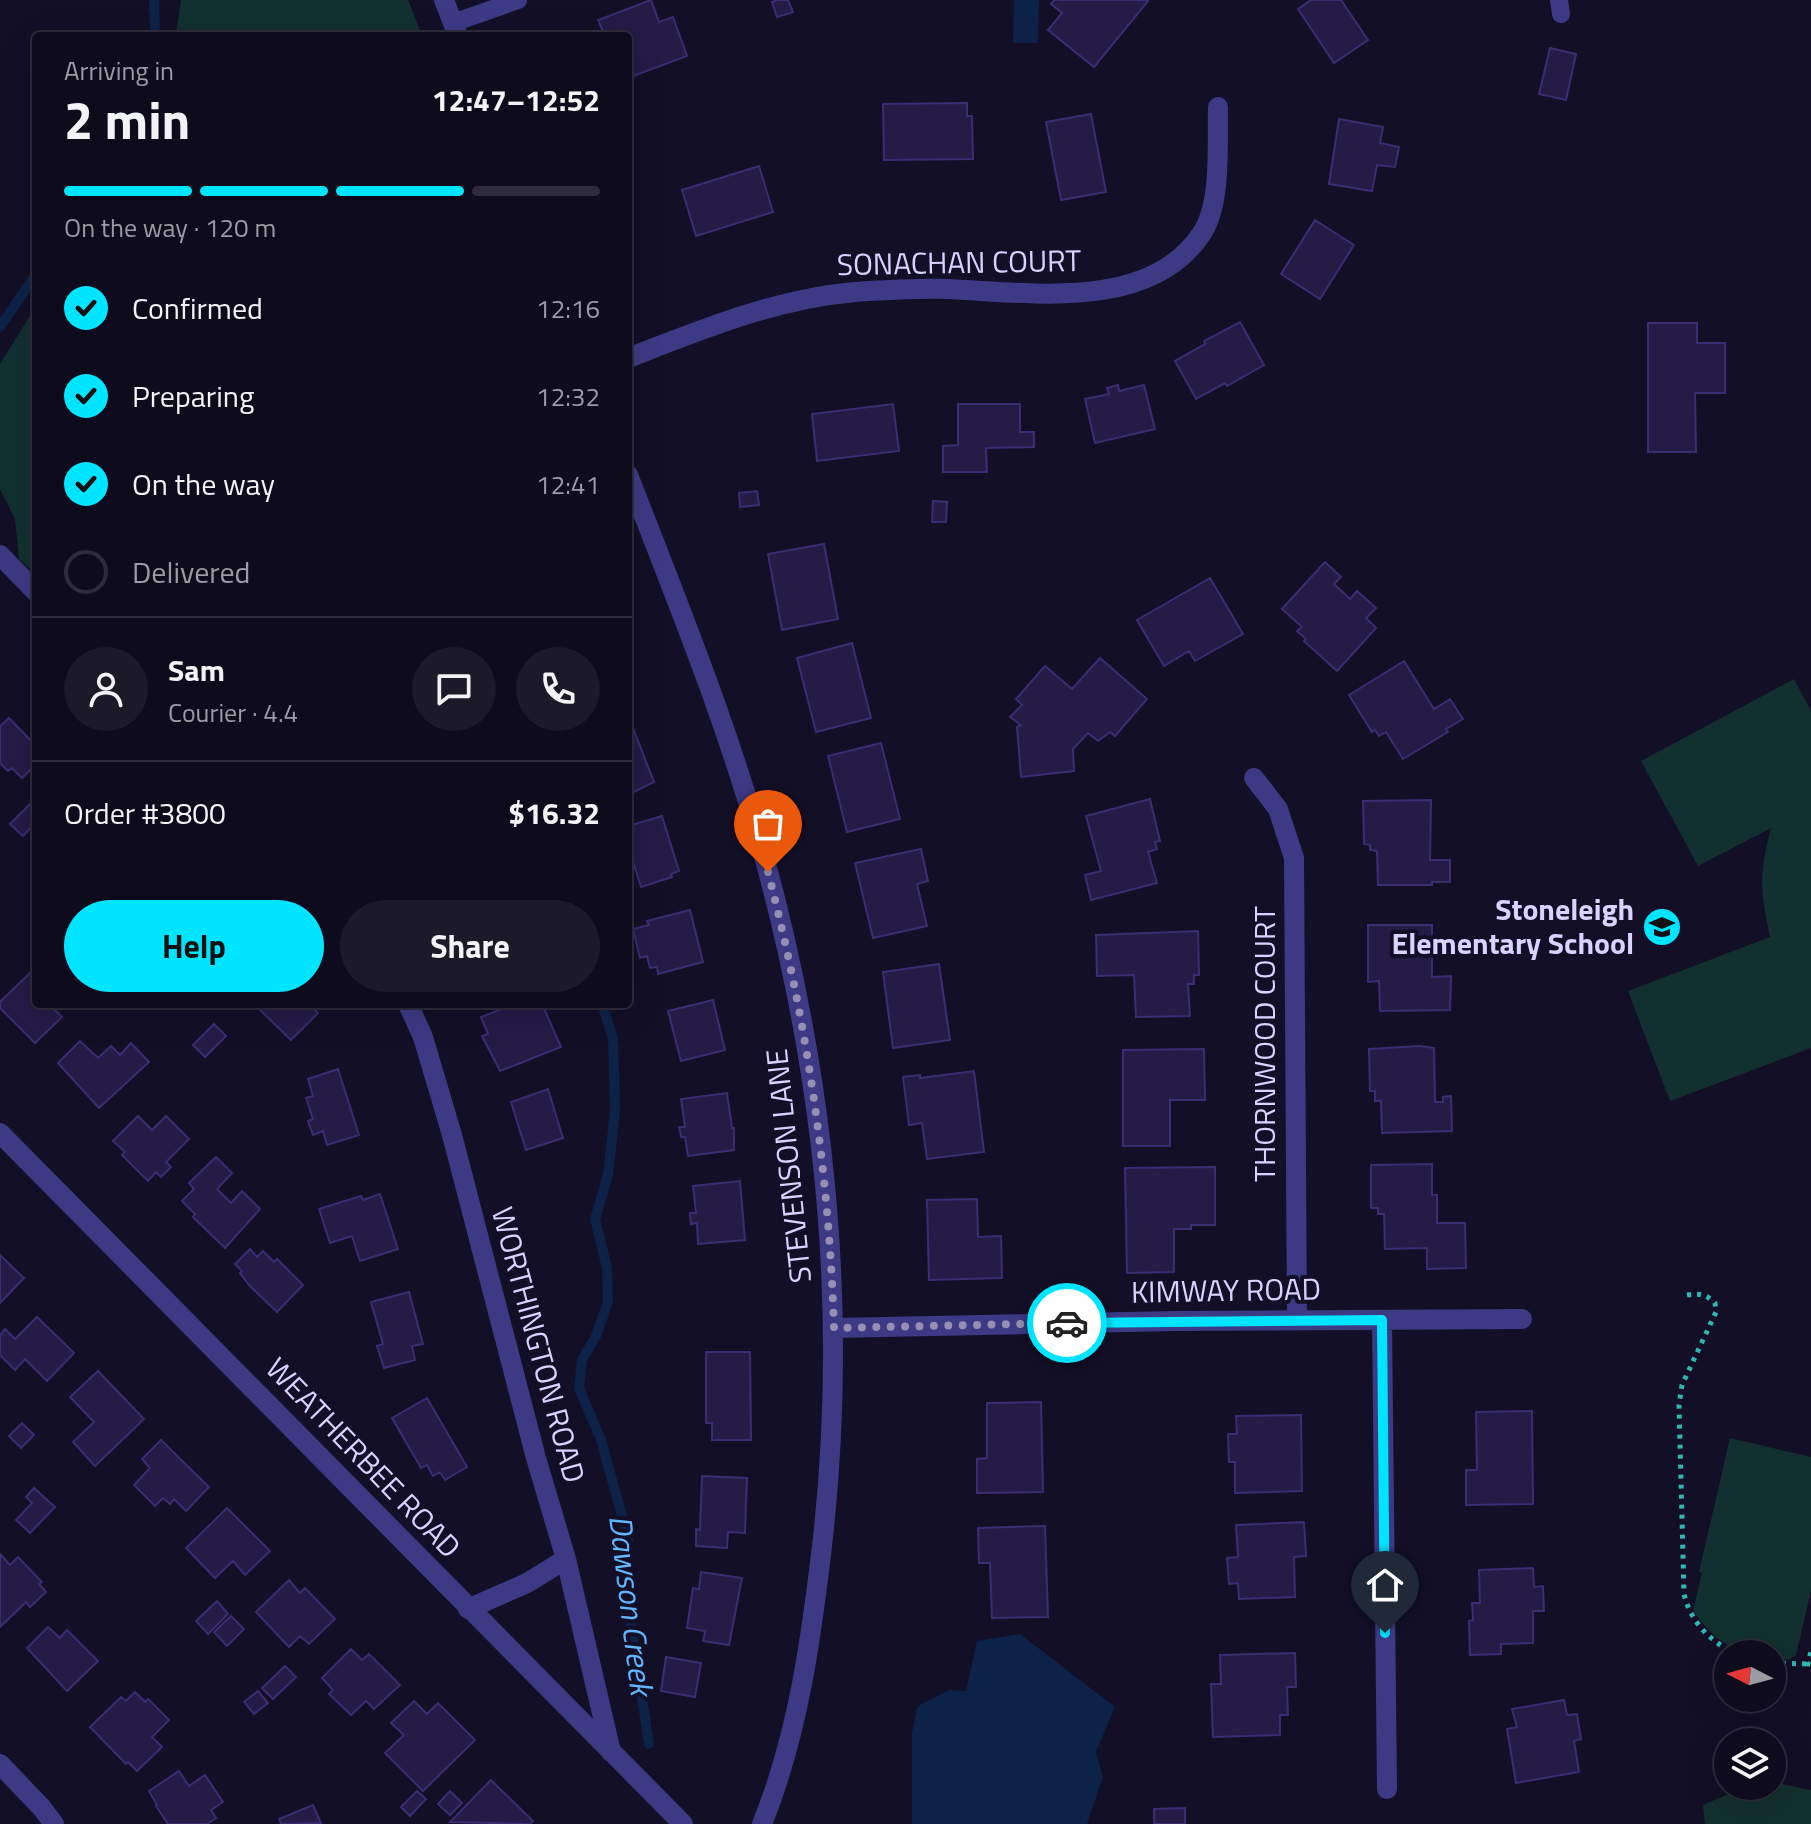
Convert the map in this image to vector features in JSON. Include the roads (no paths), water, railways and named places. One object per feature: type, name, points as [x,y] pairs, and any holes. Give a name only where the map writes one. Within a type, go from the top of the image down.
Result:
[{"type":"street","points":[[444,0],[456,30]]},
{"type":"street","name":"SONACHAN COURT","points":[[632,356],[746,313],[819,296],[932,289],[1047,295],[1084,293],[1148,276],[1180,258],[1203,231],[1216,176],[1218,107]]},
{"type":"street","name":"STEVENSON LANE","points":[[632,486],[723,727],[762,848],[808,1049],[828,1217],[834,1328],[826,1512],[814,1608],[793,1729],[762,1824]]},
{"type":"street","points":[[0,555],[32,588]]},
{"type":"street","name":"THORNWOOD COURT","points":[[1254,778],[1278,809],[1294,858],[1297,1320]]},
{"type":"street","name":"WORTHINGTON ROAD","points":[[410,1008],[423,1037],[452,1135],[536,1458],[566,1559],[611,1752]]},
{"type":"street","name":"WEATHERBEE ROAD","points":[[0,1133],[683,1824]]},
{"type":"street","name":"KIMWAY ROAD","points":[[834,1328],[1522,1319]]},
{"type":"street","points":[[1382,1320],[1387,1789]]},
{"type":"street","points":[[468,1609],[527,1583],[566,1559]]},
{"type":"street","points":[[0,1764],[54,1824]]},
{"type":"lane","points":[[456,30],[518,0]]},
{"type":"water","points":[[1014,0],[1039,0],[1038,43],[1013,43]]},
{"type":"water","points":[[1020,1634],[1115,1707],[1096,1752],[1103,1777],[1087,1824],[912,1824],[912,1732],[918,1706],[950,1690],[966,1691],[977,1641]]},
{"type":"waterway","points":[[154,0],[155,32]]},
{"type":"waterway","points":[[0,327],[32,280]]},
{"type":"waterway","name":"Dawson Creek","points":[[603,1008],[613,1038],[615,1110],[608,1175],[595,1219],[607,1268],[608,1302],[596,1336],[582,1360],[579,1388],[601,1440],[628,1538],[628,1607],[649,1744]]},
{"type":"place","name":"Stoneleigh Elementary School","points":[[1662,927]]}]
